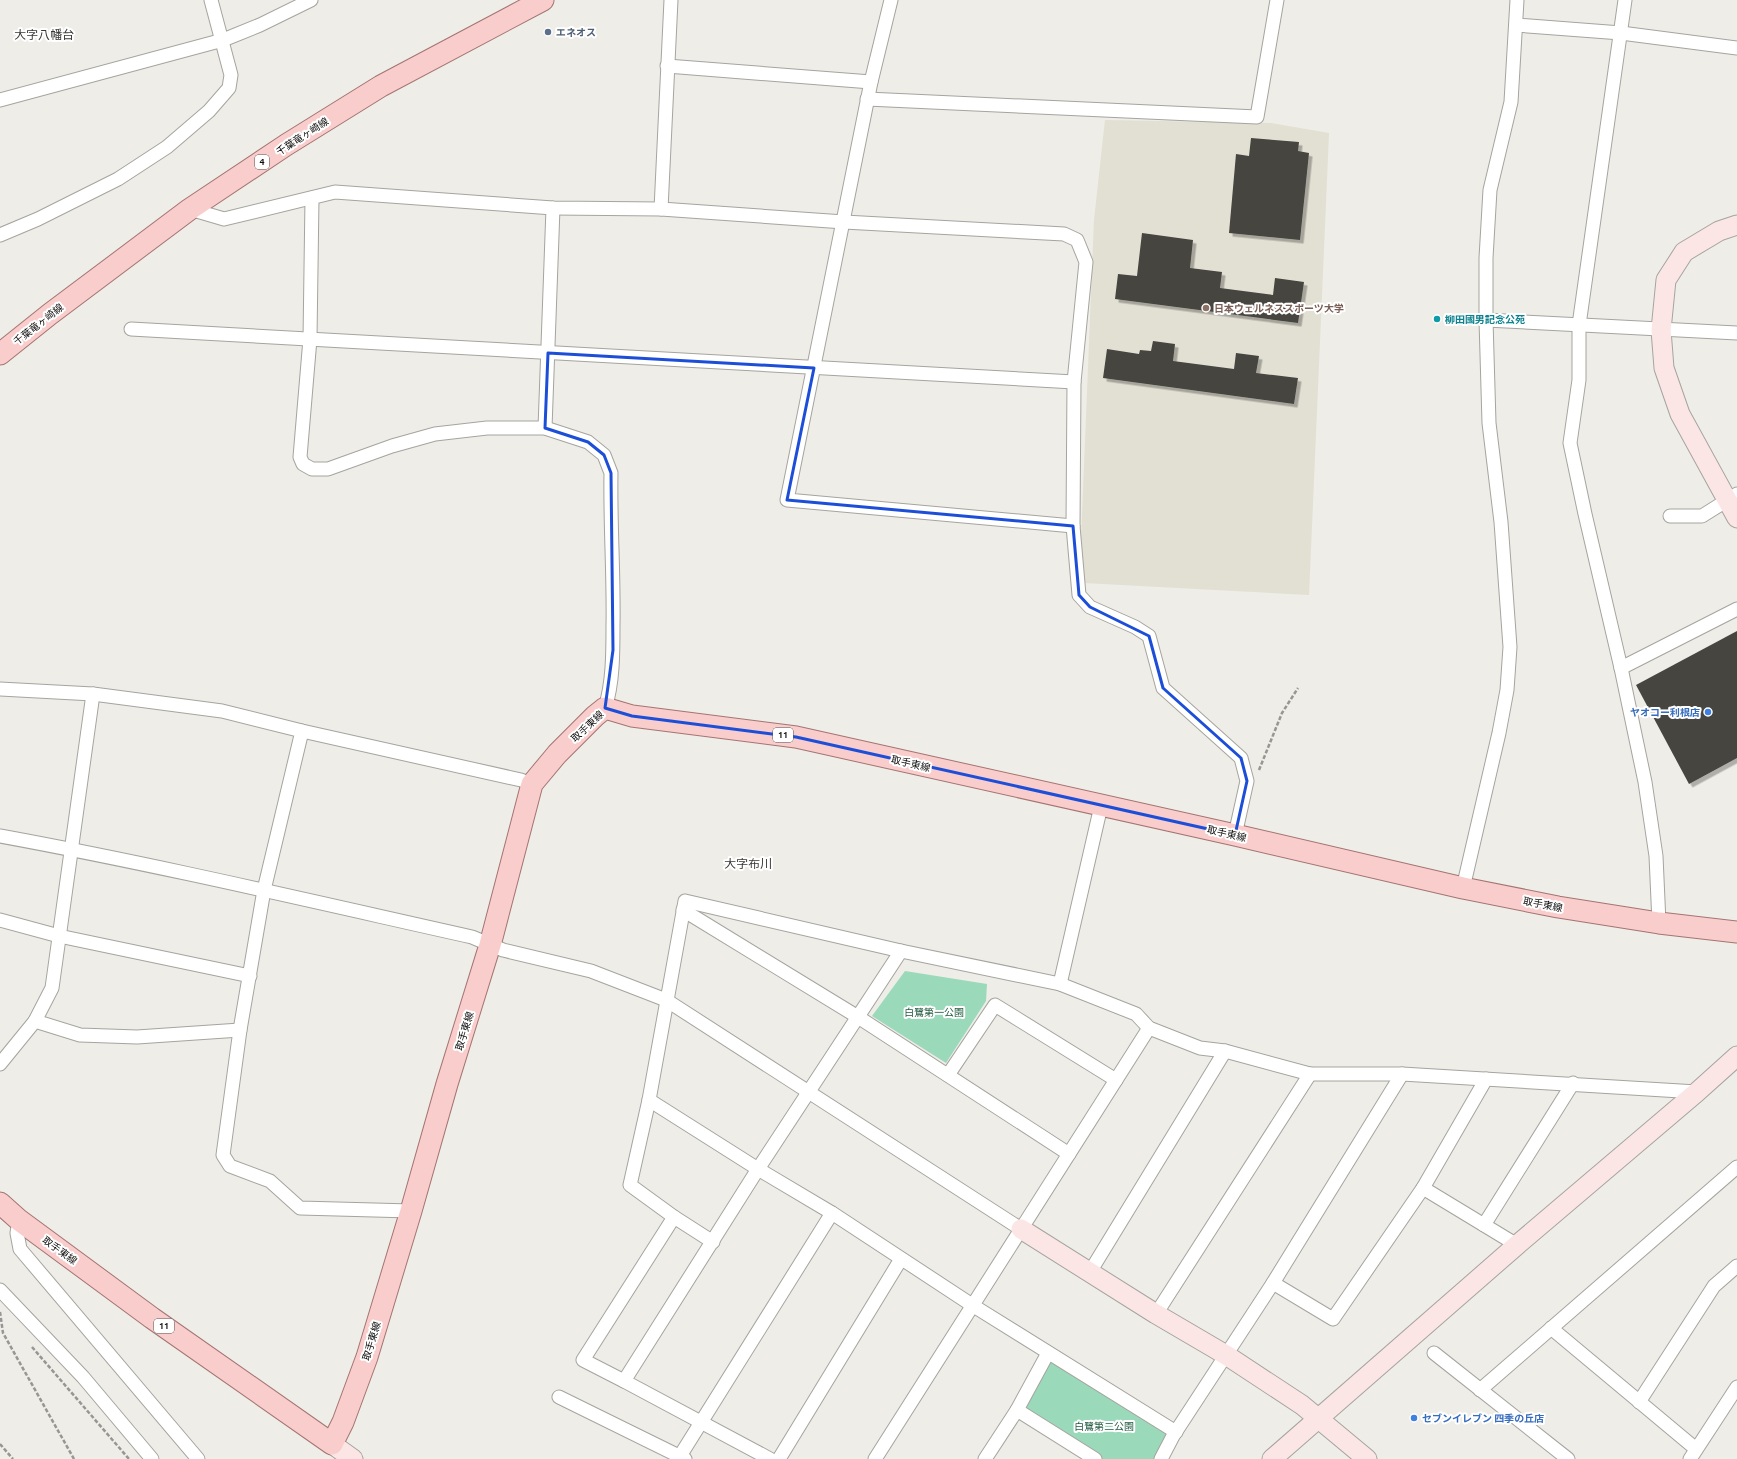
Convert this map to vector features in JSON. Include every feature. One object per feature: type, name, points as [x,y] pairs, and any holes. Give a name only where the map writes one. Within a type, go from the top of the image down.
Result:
[{"type":"main road","name":"千葉竜ヶ崎線","points":[[0,354],[50,314],[190,209],[381,86],[543,0]]},
{"type":"main road","name":"取手東線","points":[[0,1203],[20,1220],[152,1318],[332,1444],[343,1422],[367,1357],[447,1084],[490,945],[532,784],[563,748],[605,708],[632,716],[796,737],[1235,835],[1464,888],[1558,907],[1659,923],[1737,932]]},
{"type":"street","points":[[0,235],[38,219],[118,179],[167,147],[209,111],[228,88],[231,75],[223,40],[211,0]]},
{"type":"street","points":[[0,100],[223,40],[260,25],[311,0]]},
{"type":"street","points":[[661,209],[671,0]]},
{"type":"street","points":[[891,0],[867,99],[844,222],[788,500],[1073,526]]},
{"type":"street","points":[[867,99],[1257,117],[1277,0]]},
{"type":"street","points":[[1464,888],[1501,725],[1507,690],[1510,648],[1501,522],[1489,423],[1486,258],[1490,190],[1511,102],[1516,25],[1516,0]]},
{"type":"street","points":[[1625,0],[1579,325],[1579,380],[1570,442],[1645,782],[1656,856],[1659,923]]},
{"type":"street","points":[[1516,25],[1621,33],[1737,48]]},
{"type":"street","points":[[667,66],[871,82]]},
{"type":"street","points":[[190,209],[224,219],[335,192],[553,208],[661,209],[844,222],[1064,234],[1077,240],[1086,262],[1074,382],[1073,526],[1079,595],[1090,607],[1135,627],[1149,636],[1163,688],[1241,758],[1247,781],[1235,835]]},
{"type":"street","points":[[312,198],[310,339],[300,457],[303,464],[312,468],[328,468],[392,446],[435,434],[487,428],[545,428],[588,442],[604,455],[611,473],[613,650],[608,699],[605,708]]},
{"type":"street","points":[[545,428],[553,208]]},
{"type":"street","points":[[1737,225],[1719,231],[1684,252],[1666,280],[1661,330],[1664,368],[1680,414],[1732,497],[1737,518]]},
{"type":"street","points":[[1486,320],[1737,333]]},
{"type":"street","points":[[131,329],[1074,382]]},
{"type":"street","points":[[1670,516],[1702,516],[1732,497]]},
{"type":"street","points":[[1621,668],[1737,609]]},
{"type":"street","points":[[0,689],[92,694],[222,711],[302,731],[521,780],[532,784]]},
{"type":"street","points":[[0,1064],[35,1021],[52,988],[92,694]]},
{"type":"street","points":[[302,731],[264,890],[240,1030],[223,1155],[230,1166],[270,1181],[300,1208],[411,1211]]},
{"type":"street","points":[[1060,984],[1101,806]]},
{"type":"street","points":[[0,836],[71,849],[264,890],[472,937],[503,950],[591,971],[666,1000],[1021,1229],[1156,1314],[1226,1355],[1318,1418],[1367,1459]]},
{"type":"street","points":[[714,1242],[674,1218],[630,1185],[649,1100],[685,901],[901,951],[1060,984],[1136,1014],[1149,1028],[1200,1048],[1225,1052],[1310,1074],[1402,1074],[1573,1083],[1697,1092]]},
{"type":"street","points":[[683,910],[858,1017],[1069,1154]]},
{"type":"street","points":[[0,920],[59,936],[250,976]]},
{"type":"street","points":[[624,1381],[714,1242],[758,1169],[901,951]]},
{"type":"street","points":[[948,1075],[995,1005],[1116,1080]]},
{"type":"street","points":[[35,1021],[80,1035],[137,1037],[240,1030]]},
{"type":"street","points":[[875,1459],[1149,1028]]},
{"type":"street","points":[[1090,1272],[1225,1052]]},
{"type":"street","points":[[1272,1459],[1517,1245],[1697,1092],[1737,1056]]},
{"type":"street","points":[[1156,1314],[1310,1074]]},
{"type":"street","points":[[1161,1459],[1176,1432],[1273,1283],[1402,1074]]},
{"type":"street","points":[[1273,1283],[1333,1319],[1424,1188],[1486,1079]]},
{"type":"street","points":[[1484,1226],[1573,1083]]},
{"type":"street","points":[[649,1100],[758,1169],[832,1213],[972,1305],[1176,1432]]},
{"type":"street","points":[[1480,1390],[1737,1167]]},
{"type":"street","points":[[1424,1188],[1517,1245]]},
{"type":"street","points":[[559,1397],[682,1458],[702,1422],[832,1213]]},
{"type":"street","points":[[674,1218],[583,1360],[770,1459]]},
{"type":"street","points":[[20,1220],[17,1234],[20,1249],[198,1459]]},
{"type":"street","points":[[779,1459],[901,1259]]},
{"type":"street","points":[[1639,1402],[1714,1286],[1737,1266]]},
{"type":"street","points":[[0,1290],[83,1377],[152,1459]]},
{"type":"street","points":[[1551,1328],[1639,1402],[1693,1454],[1737,1387]]},
{"type":"street","points":[[985,1459],[1017,1410],[1048,1352]]},
{"type":"street","points":[[1434,1353],[1568,1459]]},
{"type":"street","points":[[1017,1410],[1079,1455],[1094,1459]]},
{"type":"street","points":[[332,1444],[353,1459]]},
{"type":"path","points":[[1258,772],[1282,714],[1298,688]]},
{"type":"path","points":[[5,1315],[0,1309],[4,1333],[74,1459]]},
{"type":"path","points":[[30,1345],[129,1459]]},
{"type":"path","points":[[0,1444],[13,1459]]},
{"type":"highlighted area","points":[[548,353],[814,368],[787,500],[1073,526],[1079,595],[1090,607],[1149,636],[1163,688],[1241,758],[1247,781],[1235,835],[796,737],[632,716],[605,708],[613,650],[611,473],[604,455],[588,442],[545,428]]},
{"type":"shaded area","name":"日本ウェルネススポーツ大学","points":[[1105,120],[1271,123],[1329,133],[1309,595],[1084,583],[1081,541],[1094,220]]},
{"type":"green space","name":"白鷺第一公園","points":[[905,971],[987,984],[986,1001],[946,1063],[872,1016]]},
{"type":"green space","name":"白鷺第二公園","points":[[1050,1359],[1173,1436],[1156,1459],[1101,1459],[1023,1408]]},
{"type":"building","points":[[1251,138],[1299,142],[1298,151],[1309,153],[1300,240],[1229,233],[1236,154],[1249,156]]},
{"type":"building","points":[[1142,233],[1193,240],[1190,268],[1222,272],[1220,288],[1273,295],[1275,278],[1304,282],[1298,323],[1115,299],[1118,274],[1137,276]]},
{"type":"building","points":[[1153,341],[1175,344],[1173,361],[1234,369],[1236,353],[1259,356],[1256,373],[1298,378],[1294,404],[1103,378],[1107,349],[1139,354],[1140,350],[1151,351]]},
{"type":"building","points":[[1737,631],[1737,758],[1689,784],[1636,685]]},
{"type":"place","name":"エネオス","points":[[548,32]]},
{"type":"place","name":"日本ウェルネススポーツ大学","points":[[1206,308]]},
{"type":"place","name":"柳田國男記念公苑","points":[[1437,319]]},
{"type":"place","name":"ヤオコー利根店","points":[[1708,712]]},
{"type":"place","name":"セブンイレブン 四季の丘店","points":[[1414,1418]]},
{"type":"district","name":"大字八幡台","points":[[44,35]]},
{"type":"district","name":"大字布川","points":[[748,864]]}]
